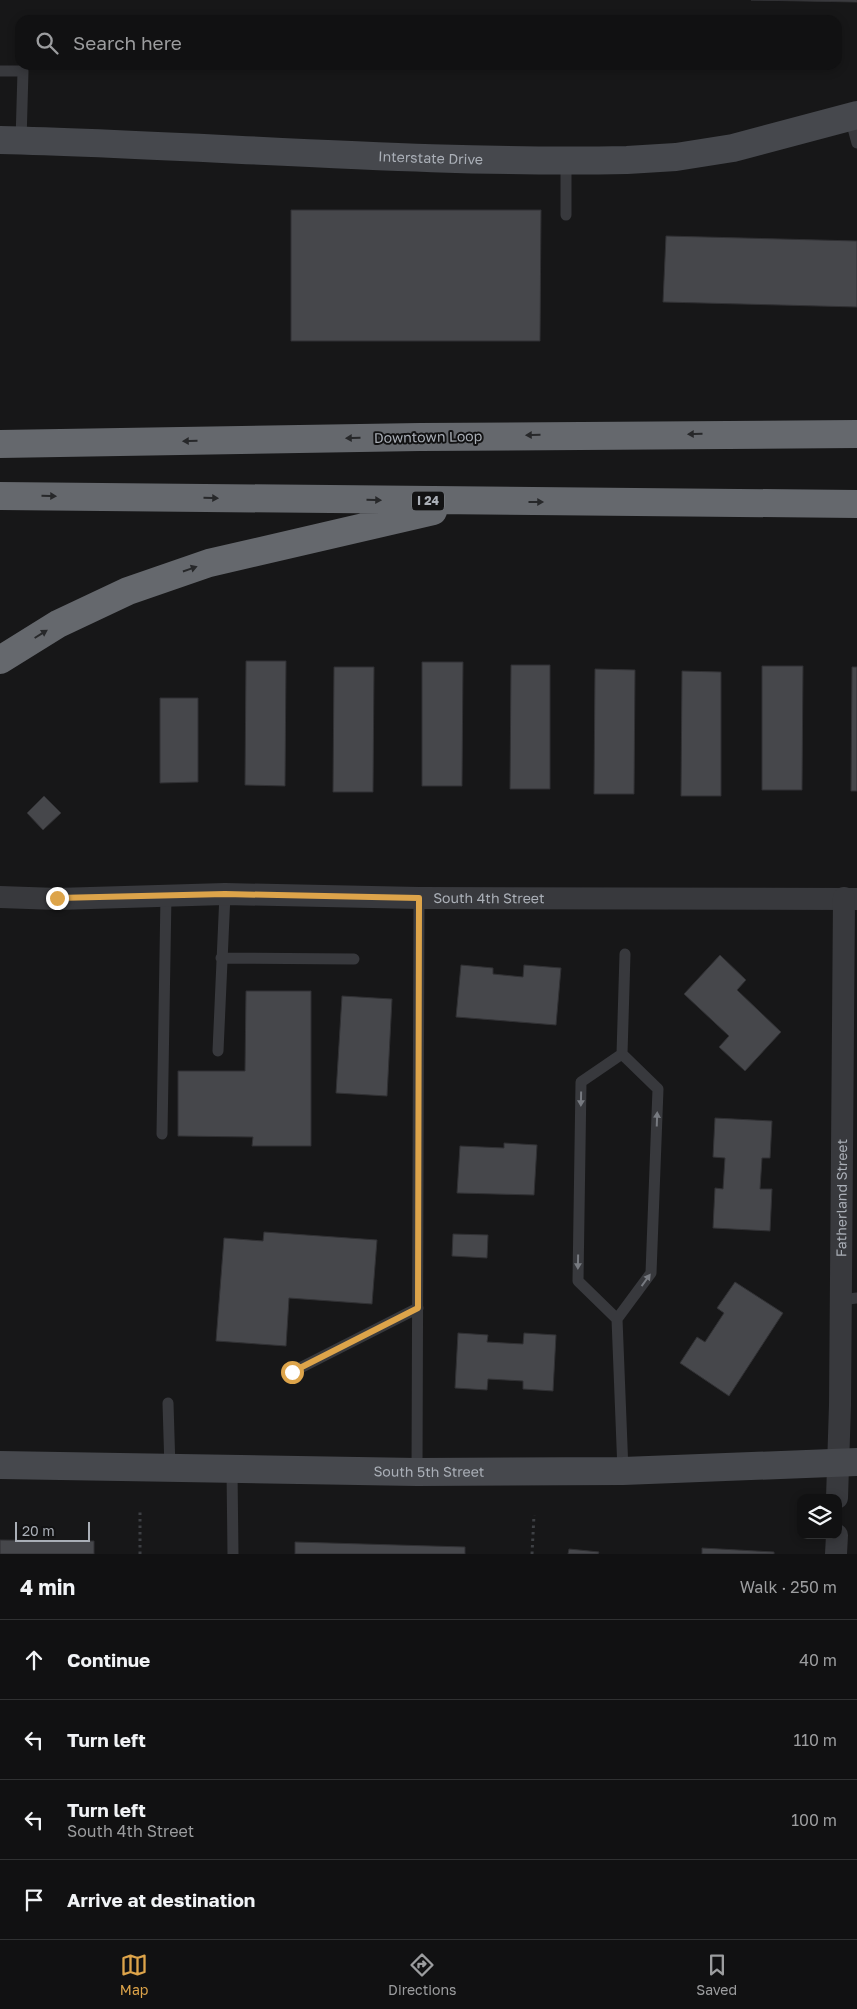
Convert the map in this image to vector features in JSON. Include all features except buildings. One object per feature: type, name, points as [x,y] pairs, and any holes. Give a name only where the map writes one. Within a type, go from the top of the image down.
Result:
[{"type":"highway","points":[[744,434],[857,414]]},
{"type":"highway","name":"Downtown Loop","points":[[0,444],[857,434]]},
{"type":"highway","name":"I 24","points":[[0,496],[857,504]]},
{"type":"highway","points":[[0,660],[58,624],[128,591],[209,563],[478,501]]},
{"type":"main road","name":"Interstate Drive","points":[[10,140],[115,143],[287,154],[566,160],[643,159],[703,154],[764,142],[854,116]]},
{"type":"main road","name":"South 5th Street","points":[[0,1465],[417,1472],[623,1471],[847,1462]]},
{"type":"street","name":"South 4th Street","points":[[0,897],[57,898],[225,894],[419,898],[850,898]]},
{"type":"street","name":"Fatherland Street","points":[[838,1494],[847,1462],[850,898]]},
{"type":"street","points":[[836,1554],[837,1539]]},
{"type":"lane","points":[[0,71],[24,71],[10,140]]},
{"type":"lane","points":[[854,116],[857,143]]},
{"type":"lane","points":[[566,160],[566,215]]},
{"type":"lane","points":[[218,1051],[225,894]]},
{"type":"lane","points":[[162,1134],[166,895]]},
{"type":"lane","points":[[417,1472],[419,898]]},
{"type":"lane","points":[[623,1471],[617,1319],[651,1273],[658,1089],[622,1054],[625,954]]},
{"type":"lane","points":[[221,958],[354,959]]},
{"type":"lane","points":[[617,1319],[578,1281],[581,1082],[622,1054]]},
{"type":"lane","points":[[292,1372],[418,1308]]},
{"type":"lane","points":[[168,1403],[170,1469]]},
{"type":"lane","points":[[232,1470],[233,1554]]},
{"type":"path","points":[[140,1509],[140,1554]]},
{"type":"path","points":[[532,1554],[534,1515]]},
{"type":"route","points":[[57,898],[225,894],[419,898],[418,1308],[292,1372]]}]
